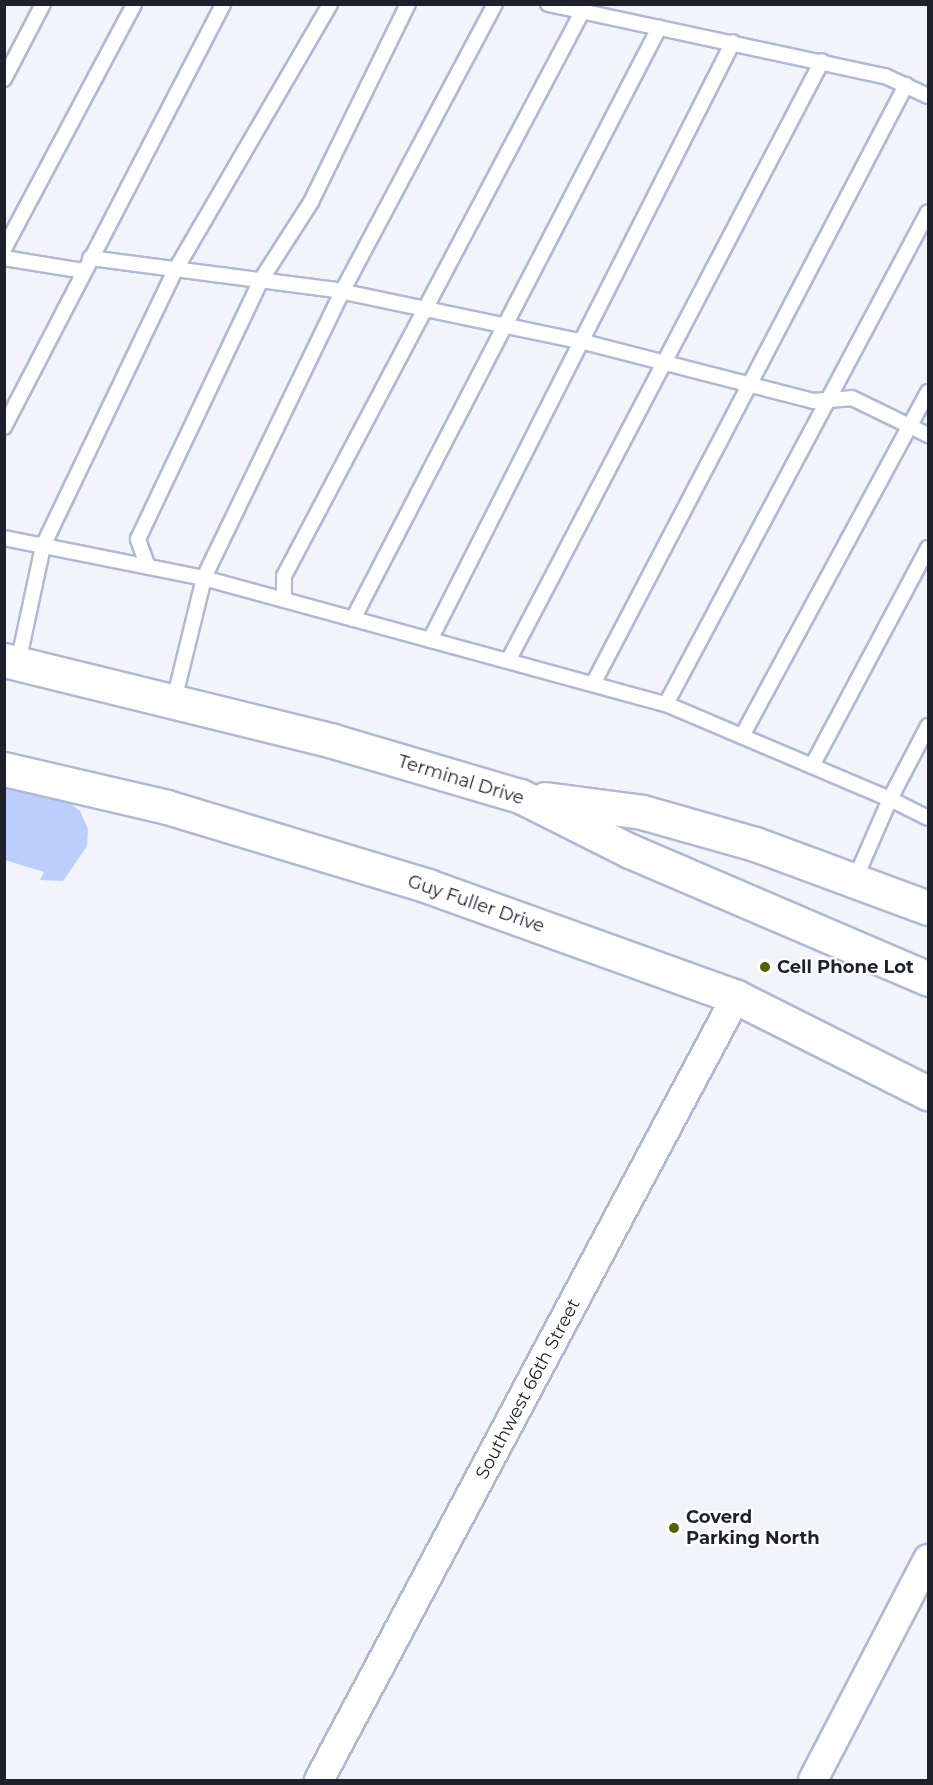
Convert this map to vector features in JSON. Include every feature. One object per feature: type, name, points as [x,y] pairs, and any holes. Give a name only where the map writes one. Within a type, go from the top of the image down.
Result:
[{"type":"main road","name":"Terminal Drive","points":[[11,662],[174,700],[520,796],[630,851],[928,979]]},
{"type":"main road","name":"Guy Fuller Drive","points":[[4,769],[167,807],[428,886],[736,997],[928,1092]]},
{"type":"main road","points":[[520,796],[642,812],[855,879],[928,908]]},
{"type":"street","name":"Southwest 66th Street","points":[[319,1780],[736,997]]},
{"type":"street","points":[[813,1780],[928,1559]]},
{"type":"lane","points":[[4,78],[43,4]]},
{"type":"lane","points":[[4,249],[134,4]]},
{"type":"lane","points":[[4,426],[223,4]]},
{"type":"lane","points":[[11,662],[43,546],[176,269],[330,4]]},
{"type":"lane","points":[[148,567],[138,539],[261,280],[311,202],[408,4]]},
{"type":"lane","points":[[174,700],[204,579],[342,291],[495,4]]},
{"type":"lane","points":[[548,4],[822,61],[906,86],[928,96]]},
{"type":"lane","points":[[284,600],[284,576],[429,309],[582,12]]},
{"type":"lane","points":[[353,619],[659,28]]},
{"type":"lane","points":[[430,640],[733,42]]},
{"type":"lane","points":[[508,661],[822,61]]},
{"type":"lane","points":[[593,684],[749,382],[906,86]]},
{"type":"lane","points":[[666,704],[831,400],[928,212]]},
{"type":"lane","points":[[4,258],[83,271]]},
{"type":"lane","points":[[90,258],[342,291],[580,341],[749,382],[813,401],[852,398],[928,435]]},
{"type":"lane","points":[[742,736],[928,392]]},
{"type":"lane","points":[[4,538],[204,579],[666,704],[890,799],[928,818]]},
{"type":"lane","points":[[812,766],[928,549]]},
{"type":"lane","points":[[855,879],[890,799],[928,726]]},
{"type":"shaded area","points":[[4,785],[66,800],[80,811],[88,829],[87,846],[63,881],[40,880],[44,872],[5,860]]},
{"type":"place","name":"Cell Phone Lot","points":[[765,967]]},
{"type":"place","name":"Coverd Parking North","points":[[674,1528]]}]
